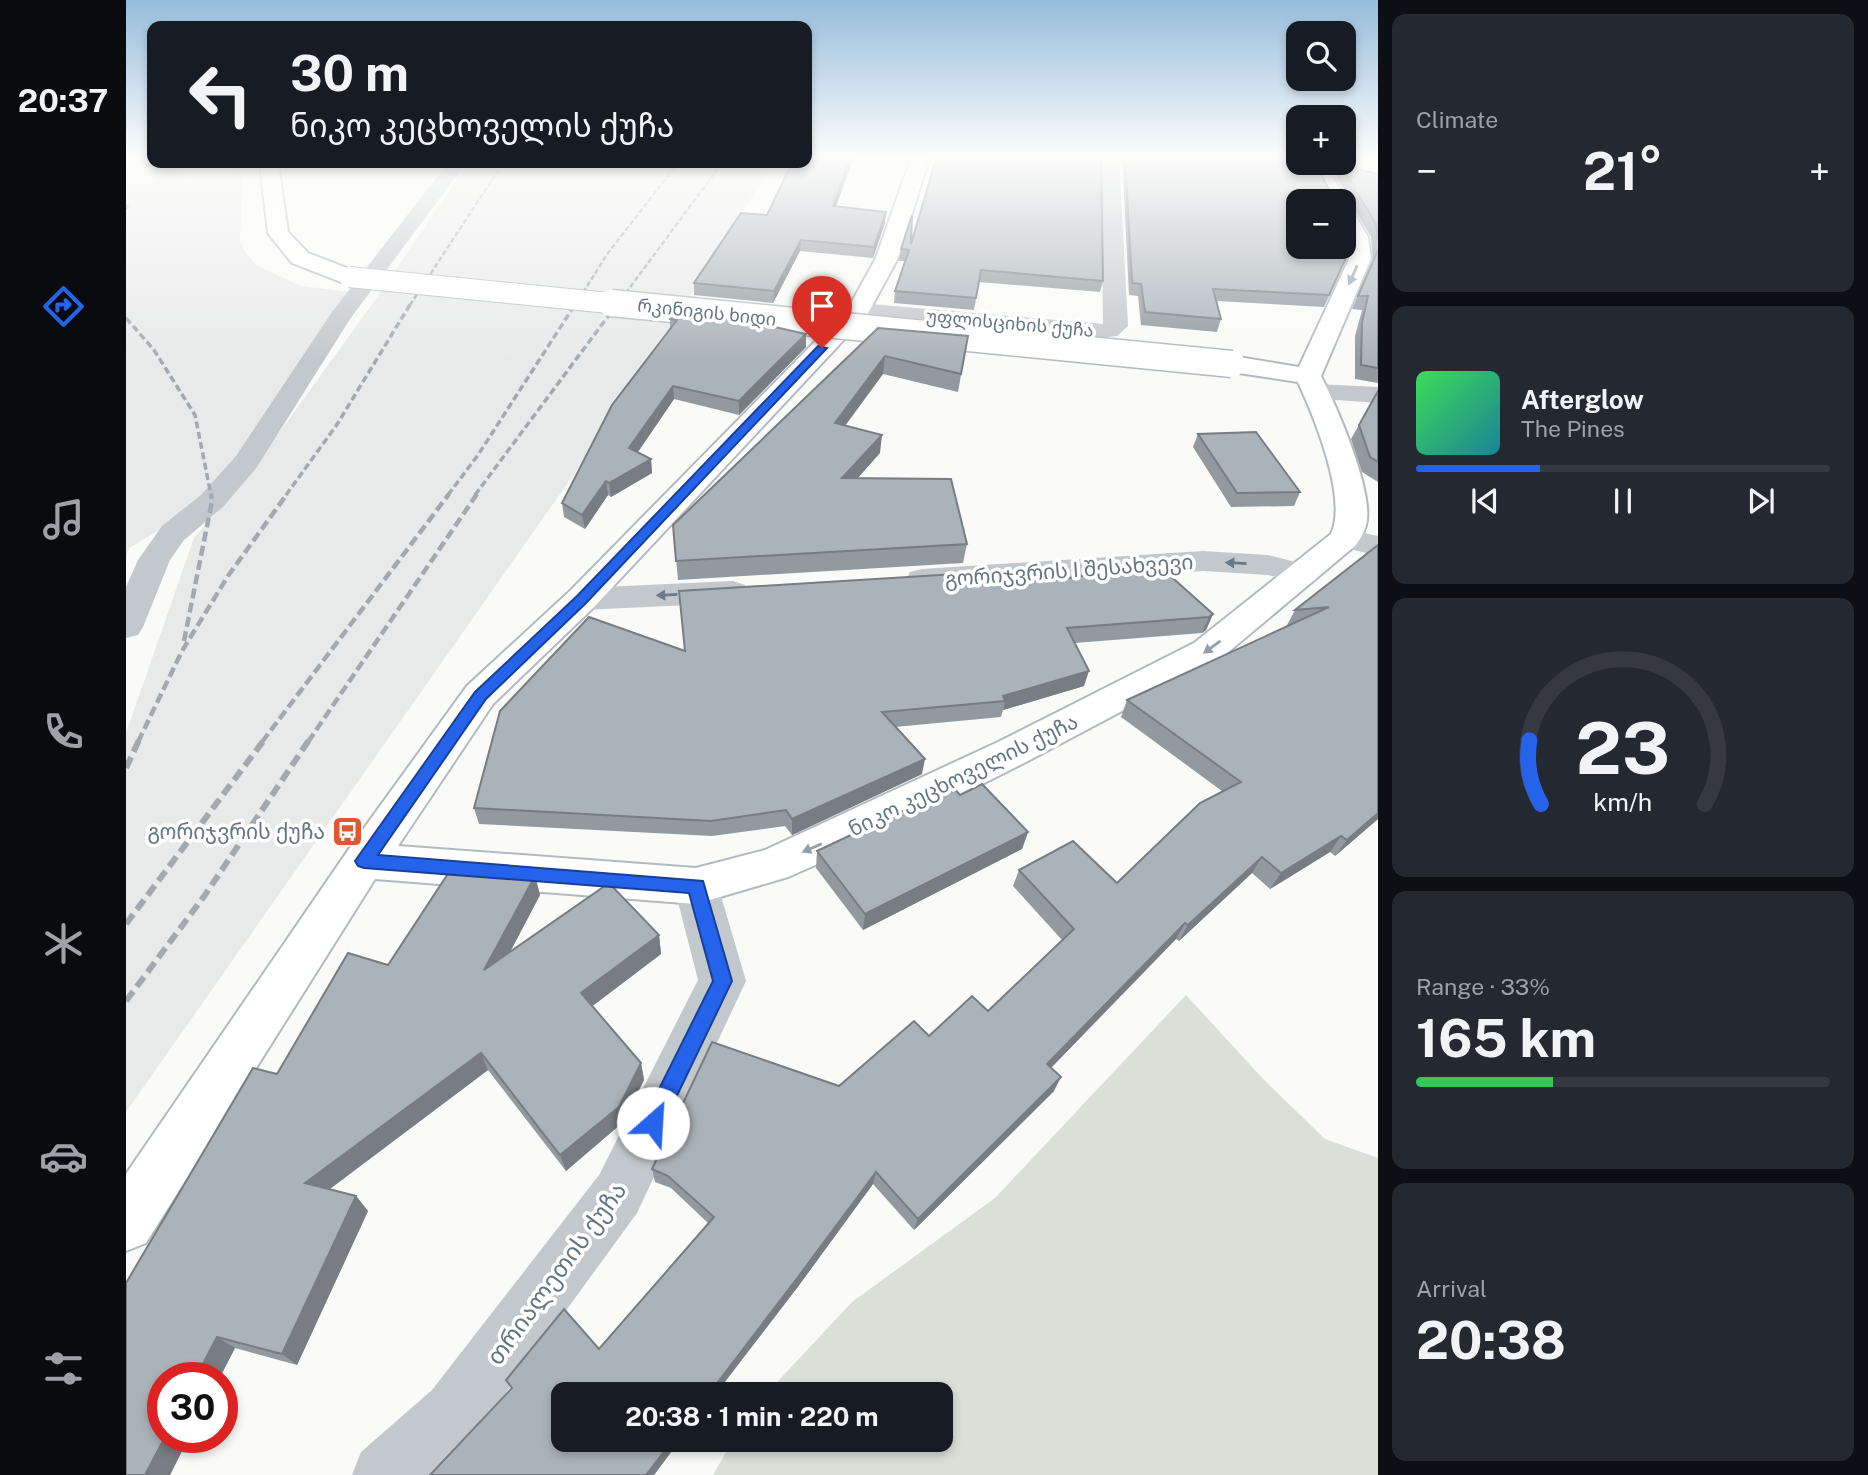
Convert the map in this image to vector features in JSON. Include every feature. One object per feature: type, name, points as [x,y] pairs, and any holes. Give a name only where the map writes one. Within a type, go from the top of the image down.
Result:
[{"type":"main road","name":"რკინიგის ხიდი","points":[[277,225],[278,233],[300,258],[349,277],[1231,364],[1313,384]]},
{"type":"main road","points":[[126,1223],[364,861],[480,695],[582,599],[859,310],[887,258],[898,225]]},
{"type":"main road","points":[[1345,538],[1352,518],[1345,478],[1313,384],[1360,259],[1356,233]]},
{"type":"main road","name":"ნიკო კეცხოველის ქუჩა","points":[[364,861],[696,886],[773,865],[846,833],[1012,752],[1207,651],[1345,538]]},
{"type":"street","points":[[126,627],[153,561],[173,533],[212,501],[247,461],[340,317],[410,225]]},
{"type":"street","name":"უფლისციხის ქუჩა","points":[[859,310],[1093,332],[1109,331],[1116,326],[1112,225]]},
{"type":"street","points":[[1313,384],[1378,396]]},
{"type":"street","points":[[1345,538],[1378,546]]},
{"type":"street","name":"გორიჯვრის I შესახვევი","points":[[898,581],[1203,561],[1268,565],[1303,574]]},
{"type":"street","points":[[582,599],[759,590]]},
{"type":"street","name":"თრიალეთის ქუჩა","points":[[384,1475],[454,1412],[618,1194],[722,981],[696,886]]},
{"type":"shaded area","points":[[126,225],[240,225],[240,241],[256,265],[301,286],[349,292],[252,440],[198,507],[129,548],[126,558]]},
{"type":"shaded area","points":[[426,225],[734,225],[619,410],[126,1112],[126,733],[194,538],[242,484]]},
{"type":"shaded area","points":[[1186,995],[1265,1081],[1325,1139],[1378,1158],[1378,1475],[713,1475],[726,1452],[953,1452],[953,1382],[777,1382],[852,1302],[995,1198]]},
{"type":"building","points":[[733,225],[882,225],[874,247],[801,240],[774,291],[694,283]]},
{"type":"building","points":[[909,225],[912,225],[911,244],[917,225],[1102,225],[1103,281],[981,270],[976,298],[895,291],[909,250],[901,249]]},
{"type":"building","points":[[1129,225],[1286,225],[1286,259],[1346,259],[1329,295],[1213,289],[1221,319],[1145,312],[1141,284],[1132,283]]},
{"type":"building","points":[[1378,250],[1378,368],[1361,365],[1362,323],[1368,296],[1358,296]]},
{"type":"building","points":[[674,312],[758,320],[757,323],[806,334],[739,401],[673,386],[629,448],[651,459],[609,483],[606,481],[582,515],[562,503],[612,405],[677,320],[670,319]]},
{"type":"building","points":[[878,328],[968,336],[961,374],[885,356],[835,423],[882,435],[842,478],[951,479],[967,544],[676,561],[673,525]]},
{"type":"building","points":[[1378,391],[1378,462],[1370,457],[1359,425]]},
{"type":"building","points":[[1256,432],[1300,492],[1237,493],[1198,434]]},
{"type":"building","points":[[1378,545],[1378,813],[1347,840],[1341,836],[1281,873],[1262,857],[1188,925],[1185,923],[1047,1064],[1061,1077],[918,1219],[876,1172],[718,1382],[551,1382],[551,1452],[664,1452],[646,1475],[430,1475],[512,1388],[506,1380],[564,1309],[599,1349],[714,1217],[668,1176],[652,1169],[712,1042],[839,1086],[914,1021],[929,1036],[972,996],[988,1011],[1074,929],[1019,870],[1073,841],[1117,883],[1200,803],[1241,782],[1127,700],[1329,607],[1295,610]]},
{"type":"building","points":[[1157,564],[1213,614],[1209,617],[1067,628],[1089,671],[1003,696],[1005,701],[882,712],[925,759],[792,819],[786,810],[711,821],[474,808],[500,711],[589,617],[685,651],[679,591],[972,573],[974,580],[1053,574],[1057,580]]},
{"type":"building","points":[[982,784],[1028,832],[865,914],[817,851],[953,787],[960,795]]},
{"type":"building","points":[[451,869],[535,876],[484,970],[609,883],[659,935],[581,993],[641,1063],[619,1107],[560,1155],[481,1053],[305,1183],[356,1196],[282,1354],[217,1337],[204,1362],[147,1362],[147,1453],[157,1453],[145,1475],[126,1475],[126,1283],[253,1068],[277,1074],[348,953],[388,965]]},
{"type":"railway","points":[[410,305],[463,225]]},
{"type":"railway","points":[[575,305],[608,253],[630,225]]},
{"type":"railway","points":[[617,305],[676,225]]},
{"type":"railway","points":[[286,495],[336,426],[411,303]]},
{"type":"railway","points":[[448,495],[478,455],[576,303]]},
{"type":"railway","points":[[475,495],[618,303]]},
{"type":"railway","points":[[126,318],[154,350],[195,415],[211,495]]},
{"type":"railway","points":[[184,641],[212,501],[211,494]]},
{"type":"railway","points":[[138,742],[182,651],[228,576],[287,494]]},
{"type":"railway","points":[[262,742],[449,494]]},
{"type":"railway","points":[[308,742],[477,494]]},
{"type":"railway","points":[[126,768],[139,740]]},
{"type":"railway","points":[[126,924],[264,740]]},
{"type":"railway","points":[[126,1001],[205,895],[309,740]]},
{"type":"place","name":"გორიჯვრის ქუჩა","points":[[348,831]]},
{"type":"route","points":[[653,1123],[722,981],[696,886],[364,861],[480,695],[582,599],[822,348]]}]
